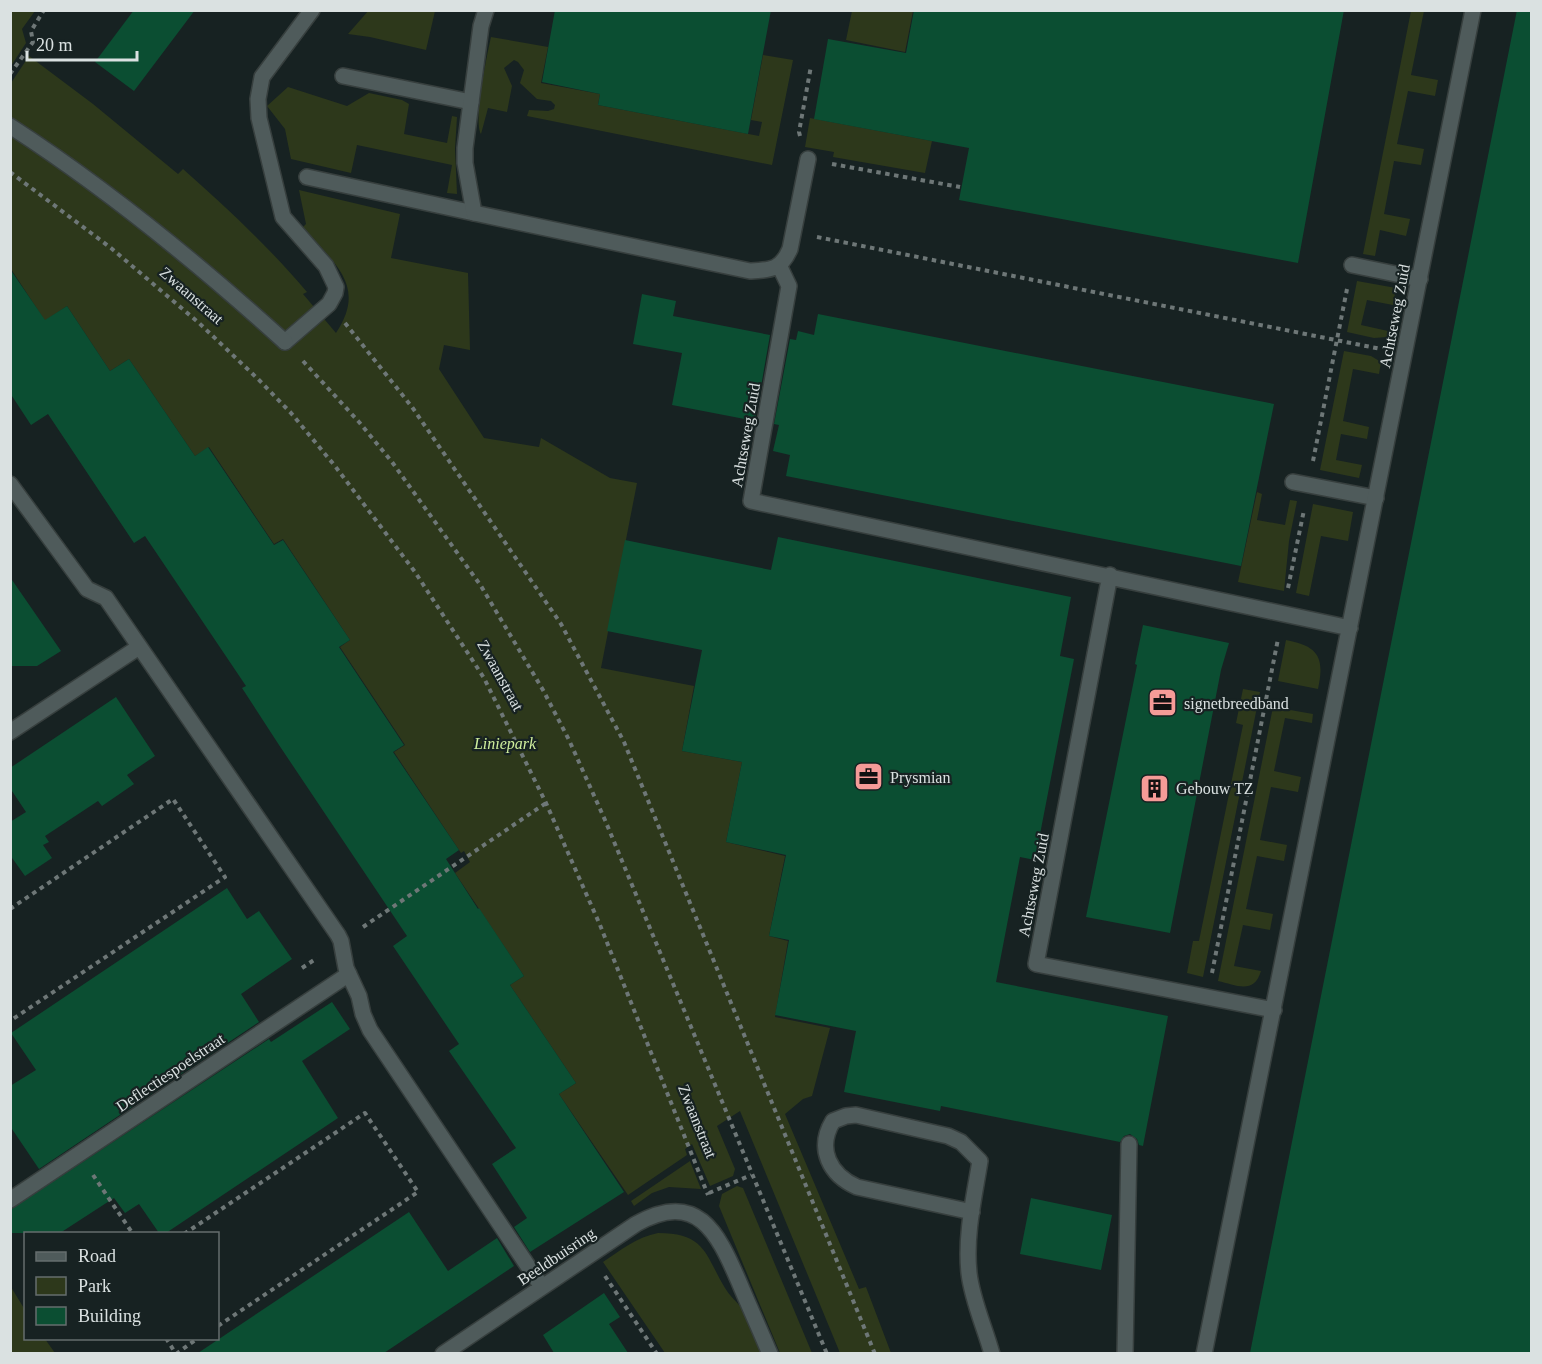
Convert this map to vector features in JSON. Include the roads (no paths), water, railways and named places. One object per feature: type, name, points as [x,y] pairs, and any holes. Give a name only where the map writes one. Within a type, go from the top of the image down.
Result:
[{"type":"street","name":"Zwaanstraat","points":[[10,126],[57,156],[137,214],[213,276],[285,342],[329,304],[335,293],[333,279],[326,266],[284,217],[259,118],[258,99],[262,77],[312,10]]},
{"type":"street","points":[[474,213],[465,163],[481,26],[486,10]]},
{"type":"street","name":"Achtseweg Zuid","points":[[1204,1353],[1473,10]]},
{"type":"street","points":[[343,76],[471,102]]},
{"type":"street","points":[[307,177],[750,271],[772,269],[786,259],[794,232],[808,159]]},
{"type":"street","points":[[1352,265],[1420,279]]},
{"type":"street","name":"Achtseweg Zuid","points":[[779,266],[789,286],[751,501],[1110,575],[1350,628]]},
{"type":"street","points":[[1293,482],[1376,498]]},
{"type":"street","points":[[10,484],[87,589],[106,598],[341,941],[349,974],[370,1030],[542,1287]]},
{"type":"street","name":"Achtseweg Zuid","points":[[1110,575],[1036,964],[1274,1010]]},
{"type":"street","points":[[10,732],[139,647]]},
{"type":"street","name":"Deflectiespoelstraat","points":[[10,1200],[349,974]]},
{"type":"street","points":[[972,1212],[857,1187],[843,1180],[834,1171],[827,1156],[827,1136],[830,1127],[839,1118],[856,1115],[948,1136],[961,1143],[980,1161],[972,1212],[969,1274],[992,1353]]},
{"type":"street","points":[[1125,1353],[1129,1144]]},
{"type":"street","name":"Beeldbuisring","points":[[443,1353],[651,1216],[676,1211],[697,1217],[714,1233],[725,1250],[770,1353]]},
{"type":"place","name":"signetbreedband","points":[[1163,703]]},
{"type":"place","name":"Prysmian","points":[[869,777]]},
{"type":"place","name":"Gebouw TZ","points":[[1155,788]]},
{"type":"park label","name":"Liniepark","points":[[505,743]]}]
